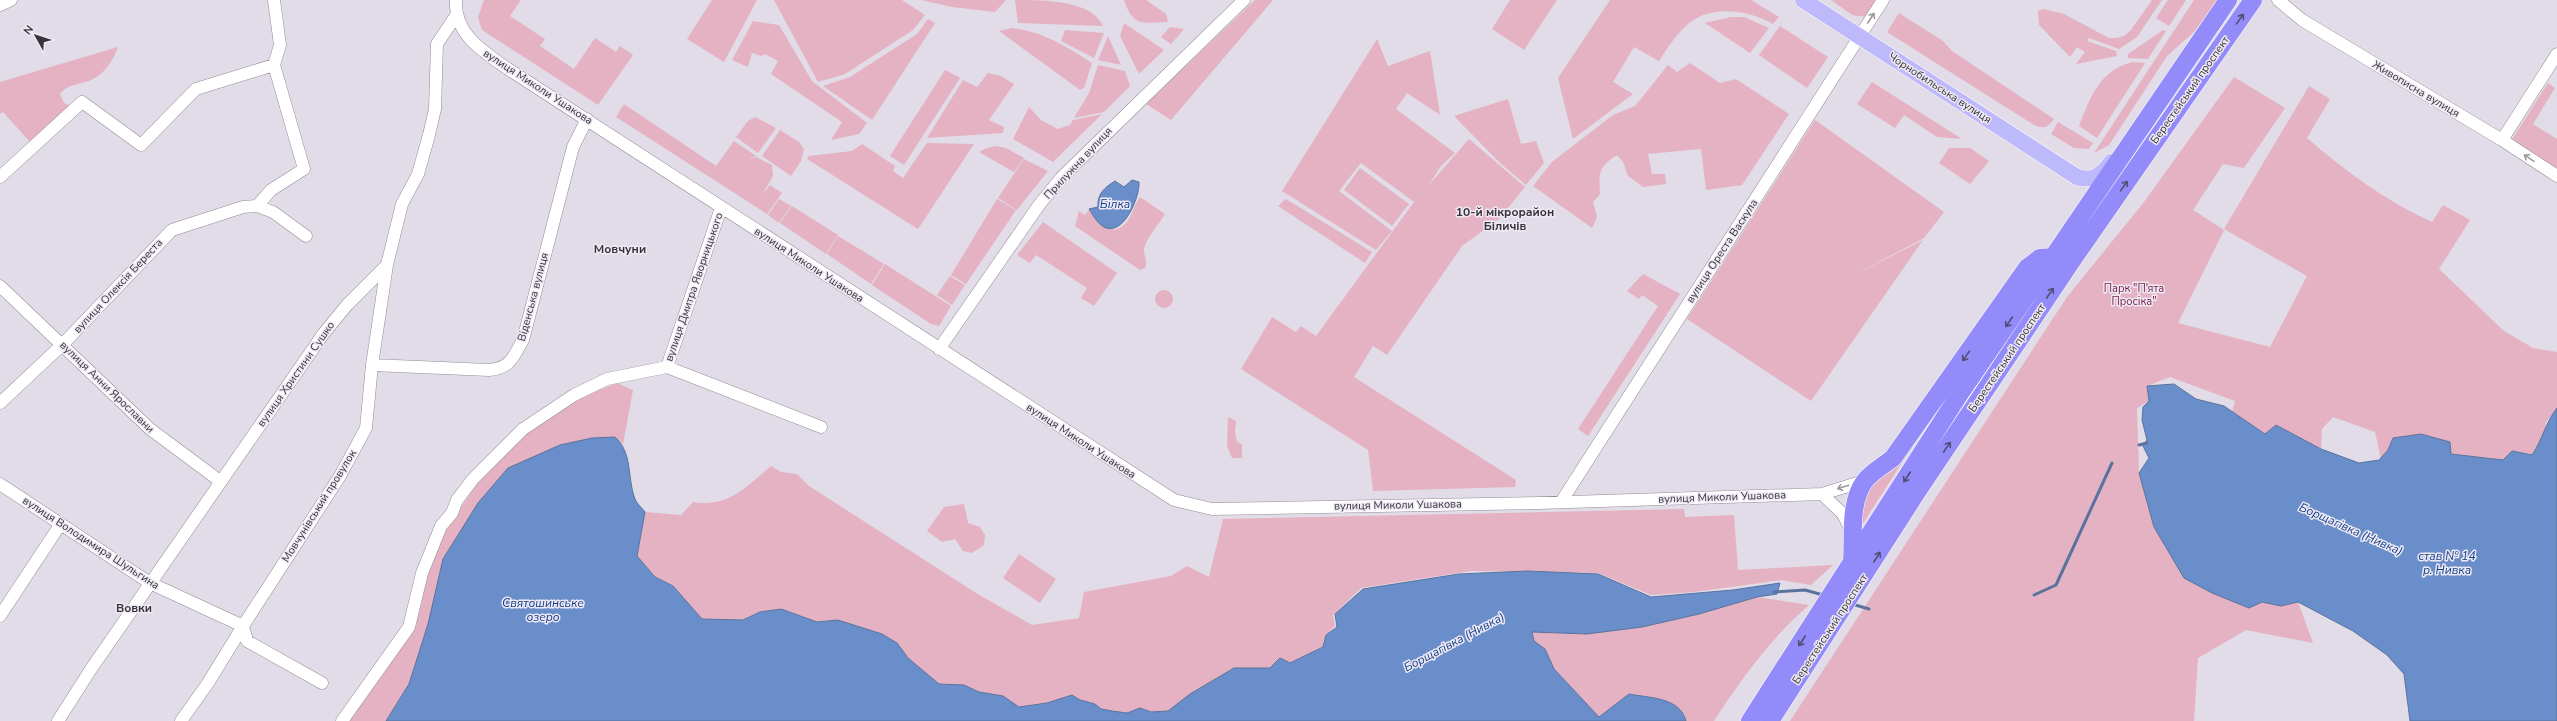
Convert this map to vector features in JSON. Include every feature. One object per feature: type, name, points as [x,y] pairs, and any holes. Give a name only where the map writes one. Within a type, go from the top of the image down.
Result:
[{"type":"highway","name":"Берестейський проспект","points":[[1848,585],[1852,563],[1959,395],[2228,0]]},
{"type":"highway","name":"Берестейський проспект","points":[[1770,721],[1830,613],[1848,585],[1915,495],[2066,269],[2253,0]]},
{"type":"highway","points":[[1852,563],[1854,535],[1852,518],[1857,496],[1864,481],[1893,458],[2028,268],[2040,258],[2053,257]]},
{"type":"highway","name":"Берестейський проспект","points":[[1750,721],[1830,613]]},
{"type":"main road","name":"Чорнобильська вулиця","points":[[1803,0],[2077,177]]},
{"type":"main road","points":[[2077,177],[2092,179],[2105,170],[2183,59],[2195,49]]},
{"type":"main road","points":[[2077,177],[2086,195],[2078,220]]},
{"type":"street","points":[[0,5],[10,0]]},
{"type":"street","points":[[274,0],[280,45],[274,65],[304,169],[271,190],[258,206],[273,212],[306,236]]},
{"type":"street","points":[[387,265],[402,204],[418,174],[429,135],[434,109],[437,44],[457,14],[456,0]]},
{"type":"street","name":"Прилужна вулиця","points":[[939,349],[1039,205],[1061,178],[1244,0]]},
{"type":"street","name":"вулиця Ореста Васкула","points":[[1561,502],[1883,0]]},
{"type":"street","name":"Живописна вулиця","points":[[2278,0],[2302,20],[2502,140],[2557,176]]},
{"type":"street","name":"вулиця Миколи Ушакова","points":[[457,14],[470,42],[505,67],[1167,496],[1198,507],[1284,509],[1822,494],[1864,481]]},
{"type":"street","points":[[2502,140],[2557,54]]},
{"type":"street","points":[[0,177],[82,102],[141,145],[196,89],[274,65]]},
{"type":"street","name":"Віденська вулиця","points":[[372,364],[489,370],[502,369],[510,363],[523,340],[574,147],[587,119]]},
{"type":"street","name":"вулиця Олексія Береста","points":[[0,403],[63,344],[172,230],[243,207],[258,206]]},
{"type":"street","name":"вулиця Дмитра Яворницького","points":[[667,367],[721,208]]},
{"type":"street","name":"Мовчунівський провулок","points":[[181,721],[208,684],[243,626],[340,476],[366,428],[372,364],[387,265]]},
{"type":"street","name":"вулиця Христини Сушко","points":[[58,721],[150,583],[324,333],[347,305],[387,265]]},
{"type":"street","name":"вулиця Анни Ярославни","points":[[0,286],[63,344],[150,429],[220,482]]},
{"type":"street","points":[[342,721],[409,627],[422,573],[442,526],[452,513],[458,500],[473,479],[523,429],[574,395],[607,379],[667,367],[821,427]]},
{"type":"street","name":"вулиця Володимира Шульгина","points":[[0,484],[150,583],[243,626]]},
{"type":"street","points":[[1822,494],[1843,514],[1854,535]]},
{"type":"street","points":[[0,616],[60,525]]},
{"type":"street","points":[[243,626],[247,641],[322,684]]},
{"type":"green space","points":[[484,0],[521,0],[510,16],[545,39],[540,46],[574,69],[595,38],[616,52],[620,46],[633,55],[598,105],[482,30],[478,17]]},
{"type":"green space","points":[[712,0],[757,0],[724,62],[687,39]]},
{"type":"green space","points":[[774,0],[902,0],[925,15],[913,30],[845,74],[818,82]]},
{"type":"green space","points":[[921,0],[1006,0],[995,12],[952,7]]},
{"type":"green space","points":[[1015,0],[1052,1],[1078,6],[1097,17],[1103,26],[1018,23]]},
{"type":"green space","points":[[1124,0],[1146,0],[1166,14],[1168,22],[1140,22],[1131,15]]},
{"type":"green space","points":[[1255,0],[1273,0],[1171,120],[1146,104]]},
{"type":"green space","points":[[1510,0],[1557,0],[1524,50],[1492,29]]},
{"type":"green space","points":[[1610,0],[1751,0],[1779,17],[1773,24],[1764,19],[1745,13],[1723,11],[1703,15],[1693,20],[1678,34],[1659,61],[1634,47],[1613,82],[1633,94],[1573,139],[1558,78]]},
{"type":"green space","points":[[1831,0],[1879,0],[1867,17],[1852,15]]},
{"type":"green space","points":[[2152,0],[2162,0],[2137,37],[2119,49],[2089,38],[2087,41],[2116,51],[2117,56],[2076,64],[2085,52],[2077,47],[2070,57],[2039,25],[2038,11],[2043,9],[2064,14],[2109,38],[2117,38],[2124,36],[2131,30]]},
{"type":"green space","points":[[2168,0],[2186,0],[2169,26],[2156,18]]},
{"type":"green space","points":[[2194,0],[2217,0],[2195,31],[2167,56],[2109,145],[2094,153]]},
{"type":"green space","points":[[1899,13],[1943,41],[1952,51],[2054,119],[2045,127],[2034,125],[1887,32]]},
{"type":"green space","points":[[1731,17],[1744,17],[1769,28],[1750,53],[1705,23]]},
{"type":"green space","points":[[928,19],[935,23],[872,120],[823,86],[850,77],[917,34]]},
{"type":"green space","points":[[753,21],[779,25],[812,81],[867,123],[859,134],[831,140],[842,122],[771,74],[778,61],[765,54],[761,56],[752,53],[748,67],[732,60]]},
{"type":"green space","points":[[1124,23],[1164,50],[1139,74],[1120,36]]},
{"type":"green space","points":[[1780,26],[1828,57],[1807,88],[1759,55]]},
{"type":"green space","points":[[1170,27],[1184,29],[1171,44],[1161,37]]},
{"type":"green space","points":[[1012,28],[1044,36],[1092,63],[1084,88],[1080,90],[999,31]]},
{"type":"green space","points":[[1065,30],[1104,33],[1094,58],[1061,41]]},
{"type":"green space","points":[[2163,30],[2166,31],[2148,59],[2128,58],[2128,54]]},
{"type":"green space","points":[[1108,36],[1121,65],[1098,60]]},
{"type":"green space","points":[[1377,39],[1388,66],[1430,51],[1440,115],[1407,93],[1396,109],[1455,153],[1441,166],[1428,186],[1469,139],[1525,187],[1499,219],[1462,246],[1387,355],[1373,346],[1354,377],[1516,480],[1515,487],[1373,491],[1368,450],[1241,369],[1272,317],[1296,332],[1301,326],[1316,336],[1414,202],[1361,163],[1339,191],[1392,231],[1376,250],[1282,191]]},
{"type":"green space","points":[[118,47],[111,61],[101,73],[89,81],[67,88],[60,94],[64,103],[72,106],[31,143],[3,112],[0,114],[0,82]]},
{"type":"green space","points":[[2132,62],[2145,63],[2097,138],[2079,126],[2087,105],[2097,87],[2111,72]]},
{"type":"green space","points":[[1690,63],[1720,83],[1736,79],[1789,114],[1742,185],[1706,190],[1701,149],[1648,154],[1652,174],[1665,174],[1666,184],[1643,187],[1628,176],[1623,162],[1617,155],[1606,163],[1601,172],[1600,194],[1593,202],[1597,217],[1592,228],[1533,186],[1552,162],[1613,115],[1635,106],[1668,65],[1677,72]]},
{"type":"green space","points":[[1098,65],[1125,71],[1130,86],[1104,112],[1074,118],[1089,93]]},
{"type":"green space","points":[[945,70],[960,78],[904,165],[890,156]]},
{"type":"green space","points":[[988,73],[1001,76],[1014,84],[989,120],[1004,127],[1003,133],[927,138],[963,80],[977,87]]},
{"type":"green space","name":"Парк \"П'ята Просіка\"","points":[[2234,77],[2285,108],[2244,168],[2223,164],[2193,210],[2224,230],[2178,323],[2270,347],[2307,276],[2224,229],[2309,86],[2330,99],[2307,138],[2351,174],[2398,205],[2415,214],[2432,222],[2443,205],[2470,220],[2439,269],[2504,331],[2533,348],[2557,352],[2557,408],[2546,422],[2543,439],[2532,455],[2512,451],[2503,460],[2451,454],[2393,438],[2388,450],[2381,459],[2375,432],[2333,417],[2322,429],[2321,449],[2276,425],[2265,434],[2232,412],[2235,401],[2170,377],[2147,386],[2149,401],[2137,408],[2139,473],[2154,527],[2167,546],[2249,608],[2262,602],[2281,606],[2298,602],[2313,643],[2246,630],[2198,658],[2194,721],[1790,721],[2067,297],[2144,202]]},
{"type":"green space","points":[[1872,82],[1962,139],[1937,137],[1904,115],[1895,128],[1857,104]]},
{"type":"green space","points":[[2548,83],[2555,88],[2533,124],[2557,139],[2557,172],[2511,141]]},
{"type":"green space","points":[[1508,99],[1521,144],[1536,141],[1544,163],[1526,185],[1500,163],[1454,116]]},
{"type":"green space","points":[[624,104],[716,166],[734,141],[756,156],[748,159],[756,157],[772,165],[773,176],[762,195],[770,185],[782,193],[767,214],[616,117]]},
{"type":"green space","points":[[1029,107],[1041,120],[1058,129],[1070,125],[1073,120],[1102,114],[1053,162],[1013,139]]},
{"type":"green space","points":[[755,117],[776,128],[758,153],[736,137],[748,121]]},
{"type":"green space","points":[[1815,120],[1944,212],[1924,238],[1850,277],[1923,240],[1811,401],[1687,319]]},
{"type":"green space","points":[[2058,122],[2093,143],[2089,149],[2074,148],[2051,134]]},
{"type":"green space","points":[[780,130],[799,142],[804,149],[801,161],[791,176],[762,156]]},
{"type":"green space","points":[[927,143],[974,144],[918,229],[807,159],[809,156],[852,151],[862,144],[895,166],[893,171],[903,178]]},
{"type":"green space","points":[[997,146],[1006,148],[1024,158],[1014,172],[979,152],[987,148]]},
{"type":"green space","points":[[1949,148],[1970,148],[1989,161],[1970,184],[1939,163]]},
{"type":"green space","points":[[1024,159],[1048,171],[1017,210],[998,198]]},
{"type":"green space","points":[[1360,168],[1409,204],[1392,226],[1344,190]]},
{"type":"green space","points":[[1140,197],[1165,214],[1147,241],[1144,250],[1146,265],[1145,268],[1140,270],[1075,226],[1079,211],[1085,215],[1089,210],[1105,227],[1110,229],[1120,228],[1128,220]]},
{"type":"green space","points":[[779,199],[791,206],[779,223],[768,215]]},
{"type":"green space","points":[[997,199],[1016,210],[966,284],[951,275]]},
{"type":"green space","points":[[1286,199],[1372,252],[1365,263],[1278,206]]},
{"type":"green space","points":[[792,206],[838,235],[826,254],[780,223]]},
{"type":"green space","points":[[1043,222],[1117,273],[1094,306],[1081,298],[1087,288],[1036,255],[1030,263],[1017,255]]},
{"type":"green space","points":[[838,236],[884,264],[871,284],[827,254]]},
{"type":"green space","points":[[885,264],[951,306],[939,326],[931,324],[872,285]]},
{"type":"green space","points":[[1643,274],[1680,294],[1588,436],[1578,429],[1658,306],[1642,295],[1639,299],[1627,291]]},
{"type":"green space","points":[[950,276],[965,285],[952,305],[937,295]]},
{"type":"green space","points":[[1160,290],[1168,290],[1173,295],[1171,306],[1168,308],[1160,308],[1155,303],[1155,295]]},
{"type":"green space","points":[[617,383],[633,390],[623,444],[615,437],[592,438],[428,624],[409,684],[386,721],[347,721],[413,628],[421,605],[423,585],[444,532],[479,481],[525,433],[575,400]]},
{"type":"green space","points":[[1228,417],[1236,421],[1235,432],[1237,442],[1242,444],[1242,458],[1232,458],[1227,446]]},
{"type":"green space","points":[[1928,422],[1862,525],[1860,519],[1865,492]]},
{"type":"green space","points":[[771,466],[781,472],[797,474],[809,486],[976,593],[1032,625],[1079,618],[1084,592],[1171,576],[1187,566],[1209,577],[1223,519],[1684,509],[1685,517],[1734,515],[1738,570],[1833,565],[1811,585],[1781,580],[1694,592],[1651,595],[1598,573],[1471,571],[1361,588],[1333,615],[1335,626],[1326,635],[1323,647],[1290,664],[1285,662],[1270,668],[1234,668],[1190,694],[1168,711],[1151,712],[1140,708],[1127,713],[1112,711],[1101,709],[1095,704],[1080,700],[1072,695],[1047,703],[1019,707],[1003,696],[979,692],[964,685],[939,684],[908,658],[897,643],[882,634],[838,620],[817,622],[781,609],[760,612],[743,620],[702,619],[673,586],[655,577],[637,556],[645,512],[681,515],[693,502],[716,502],[726,499],[745,488]]},
{"type":"green space","points":[[964,504],[968,523],[980,527],[985,535],[984,545],[972,553],[963,551],[955,539],[942,542],[927,531],[944,507]]},
{"type":"green space","points":[[1019,554],[1056,579],[1040,603],[1003,578]]},
{"type":"green space","points":[[1757,597],[1809,605],[1782,631],[1758,659],[1735,689],[1714,721],[1686,721],[1684,714],[1650,698],[1629,694],[1599,717],[1554,669],[1545,649],[1534,641],[1532,632],[1587,634],[1699,614]]},
{"type":"water","name":"Білка","points":[[1132,180],[1139,182],[1139,188],[1130,212],[1125,220],[1119,225],[1113,228],[1103,227],[1096,220],[1089,209],[1098,207],[1100,195],[1115,181],[1124,187]]},
{"type":"water","name":"став № 14 р. Нивка","points":[[2174,384],[2196,399],[2224,406],[2265,434],[2276,425],[2321,449],[2359,463],[2379,460],[2388,450],[2393,438],[2421,434],[2450,442],[2451,454],[2503,460],[2512,451],[2532,455],[2557,408],[2557,721],[2410,721],[2404,674],[2387,655],[2353,631],[2298,602],[2281,606],[2262,602],[2249,608],[2212,593],[2184,578],[2154,527],[2139,473],[2149,458],[2143,446],[2147,440],[2142,420],[2143,407],[2149,401],[2147,386]]},
{"type":"water","name":"Святошинське озеро","points":[[615,437],[625,450],[635,499],[645,512],[637,556],[655,577],[673,586],[702,619],[743,620],[760,612],[781,609],[817,622],[838,620],[882,634],[897,643],[908,658],[939,684],[964,685],[979,692],[1003,696],[1019,707],[1047,703],[1072,695],[1080,700],[1095,704],[1101,709],[1112,711],[1127,713],[1140,708],[1151,712],[1168,711],[1190,694],[1234,668],[1270,668],[1280,658],[1290,663],[1323,647],[1326,635],[1337,627],[1335,614],[1363,589],[1459,574],[1527,571],[1598,574],[1651,597],[1733,590],[1780,583],[1777,594],[1757,597],[1699,614],[1642,627],[1587,634],[1532,632],[1534,641],[1545,649],[1554,669],[1599,717],[1629,694],[1654,698],[1671,703],[1683,713],[1686,721],[386,721],[409,684],[428,624],[443,559],[478,503],[508,468],[560,445],[592,438]]},
{"type":"waterway","name":"Борщагівка (Нивка)","points":[[2139,445],[2147,443]]},
{"type":"waterway","name":"Борщагівка (Нивка)","points":[[2034,595],[2056,585],[2112,463]]},
{"type":"waterway","name":"Борщагівка (Нивка)","points":[[1774,592],[1805,590],[1823,595]]},
{"type":"waterway","name":"Борщагівка (Нивка)","points":[[1852,604],[1869,609]]},
{"type":"district","name":"10-й мікрорайон Біличів","points":[[1505,219]]},
{"type":"district","name":"Мовчуни","points":[[620,249]]},
{"type":"district","name":"Вовки","points":[[134,608]]}]
